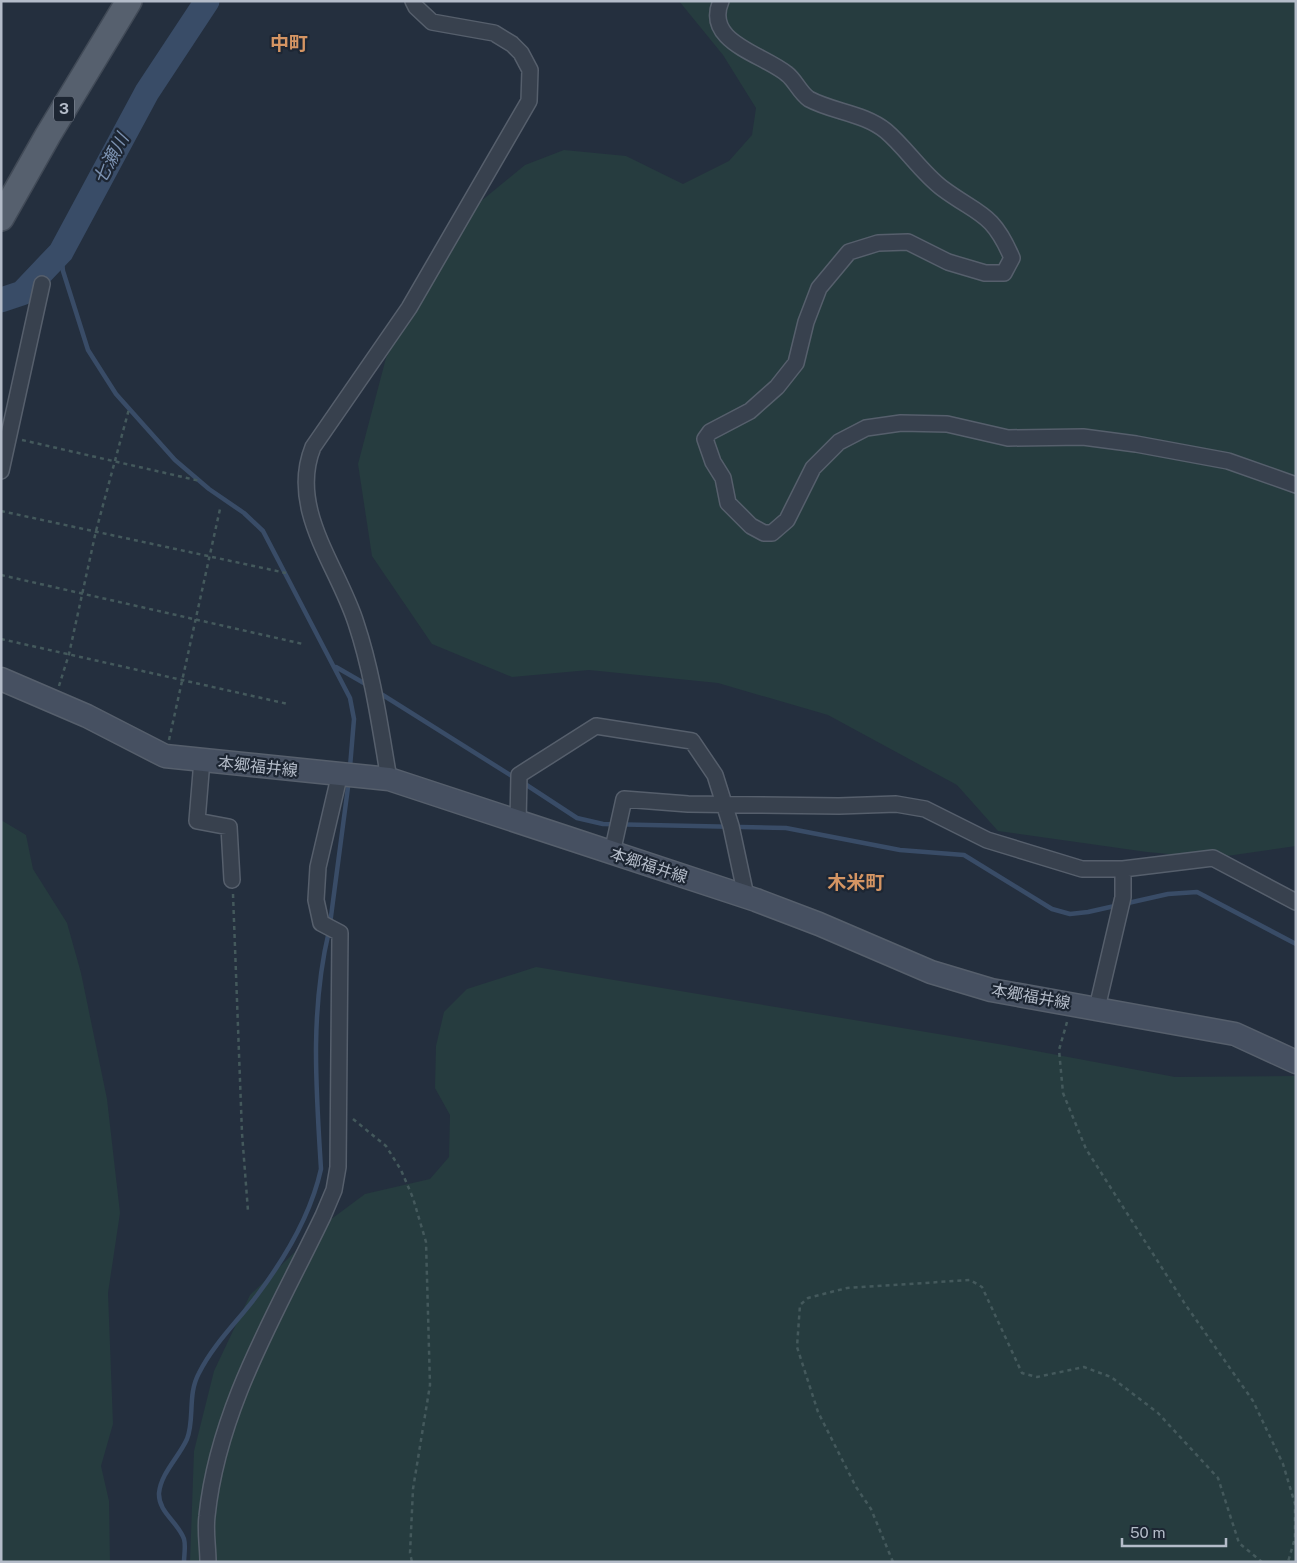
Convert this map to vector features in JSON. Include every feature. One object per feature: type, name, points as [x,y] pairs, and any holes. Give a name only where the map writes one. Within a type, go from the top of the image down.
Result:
[{"type":"main road","name":"3","points":[[1,218],[48,134],[129,1]]},
{"type":"main road","name":"本郷福井線","points":[[1,679],[87,716],[165,756],[389,779],[746,896],[819,924],[931,972],[991,990],[1072,1003],[1235,1034],[1296,1062]]},
{"type":"street","points":[[389,779],[369,666],[356,620],[318,536],[307,501],[307,462],[313,447],[409,308],[529,101],[530,70],[521,53],[512,44],[494,33],[432,22],[416,7],[413,1]]},
{"type":"street","points":[[720,1],[717,19],[720,31],[737,44],[787,74],[808,98],[854,114],[885,130],[941,187],[974,207],[993,223],[1003,236],[1012,258],[1004,273],[985,273],[948,262],[908,242],[878,243],[849,252],[819,288],[806,322],[796,363],[777,388],[750,411],[710,432],[705,439],[713,462],[723,478],[728,503],[751,526],[764,534],[772,533],[787,520],[813,468],[839,442],[866,428],[901,423],[947,424],[1008,438],[1083,437],[1136,444],[1228,461],[1296,485]]},
{"type":"street","points":[[1,471],[5,437],[42,284]]},
{"type":"street","points":[[518,822],[519,775],[596,726],[692,741],[715,775],[724,804],[746,896]]},
{"type":"street","points":[[202,760],[197,821],[229,827],[232,880]]},
{"type":"street","points":[[208,1562],[207,1517],[220,1451],[238,1392],[323,1216],[334,1190],[338,1167],[340,933],[321,923],[316,900],[318,867],[340,773]]},
{"type":"street","points":[[612,853],[624,799],[688,804],[840,806],[896,804],[925,809],[987,840],[1082,869],[1123,869],[1213,858],[1296,902]]},
{"type":"street","points":[[1097,1008],[1123,897],[1123,869]]},
{"type":"path","points":[[54,702],[69,654],[96,531],[129,409]]},
{"type":"path","points":[[5,437],[200,481]]},
{"type":"path","points":[[165,756],[184,680],[195,619],[220,509]]},
{"type":"path","points":[[1,511],[286,573]]},
{"type":"path","points":[[1,575],[303,644]]},
{"type":"path","points":[[1,639],[288,704]]},
{"type":"path","points":[[232,880],[242,1133],[248,1211]]},
{"type":"path","points":[[1072,1003],[1059,1050],[1063,1093],[1086,1149],[1185,1304],[1253,1401],[1262,1419],[1283,1464],[1295,1504],[1295,1538],[1288,1562]]},
{"type":"path","points":[[339,1109],[366,1128],[386,1146],[401,1170],[413,1198],[426,1242],[430,1385],[413,1490],[410,1553],[412,1562]]},
{"type":"path","points":[[893,1562],[871,1509],[856,1487],[818,1412],[797,1347],[800,1306],[808,1298],[846,1288],[970,1280],[982,1287],[1022,1373],[1037,1376],[1084,1367],[1111,1376],[1158,1413],[1218,1478],[1239,1543],[1262,1562]]},
{"type":"green space","points":[[679,1],[1296,1],[1296,846],[1213,858],[1147,852],[998,831],[957,785],[828,715],[718,683],[589,670],[512,677],[432,644],[372,556],[358,464],[386,358],[452,225],[525,165],[564,150],[626,156],[683,184],[729,161],[752,135],[756,108],[723,55]]},
{"type":"green space","points":[[1,820],[26,835],[33,869],[67,923],[81,973],[107,1099],[120,1213],[108,1293],[113,1424],[101,1466],[109,1501],[110,1562],[1,1562]]},
{"type":"green space","points":[[536,967],[1004,1045],[1175,1077],[1296,1076],[1296,1562],[190,1562],[194,1451],[214,1371],[250,1295],[322,1226],[365,1194],[430,1179],[449,1157],[450,1115],[435,1088],[436,1046],[444,1012],[467,989]]},
{"type":"waterway","name":"七瀬川","points":[[1,300],[22,293],[61,252],[147,92],[207,1]]},
{"type":"waterway","points":[[61,252],[63,271],[88,350],[116,394],[175,460],[209,489],[244,513],[263,531],[350,698],[354,719],[350,767]]},
{"type":"waterway","points":[[336,667],[369,686]]},
{"type":"waterway","points":[[378,692],[515,778]]},
{"type":"waterway","points":[[522,782],[577,818],[603,824],[786,828],[900,850],[964,855],[1052,909],[1070,914],[1088,912],[1168,894],[1197,892],[1296,944]]},
{"type":"waterway","points":[[330,924],[348,787]]},
{"type":"waterway","points":[[184,1562],[184,1539],[162,1506],[159,1493],[163,1479],[187,1439],[191,1423],[195,1381],[219,1342],[278,1266],[304,1219],[317,1186],[321,1169],[316,1079],[317,1020],[319,990],[329,931]]},
{"type":"district","name":"中町","points":[[289,43]]},
{"type":"district","name":"木米町","points":[[856,882]]}]
